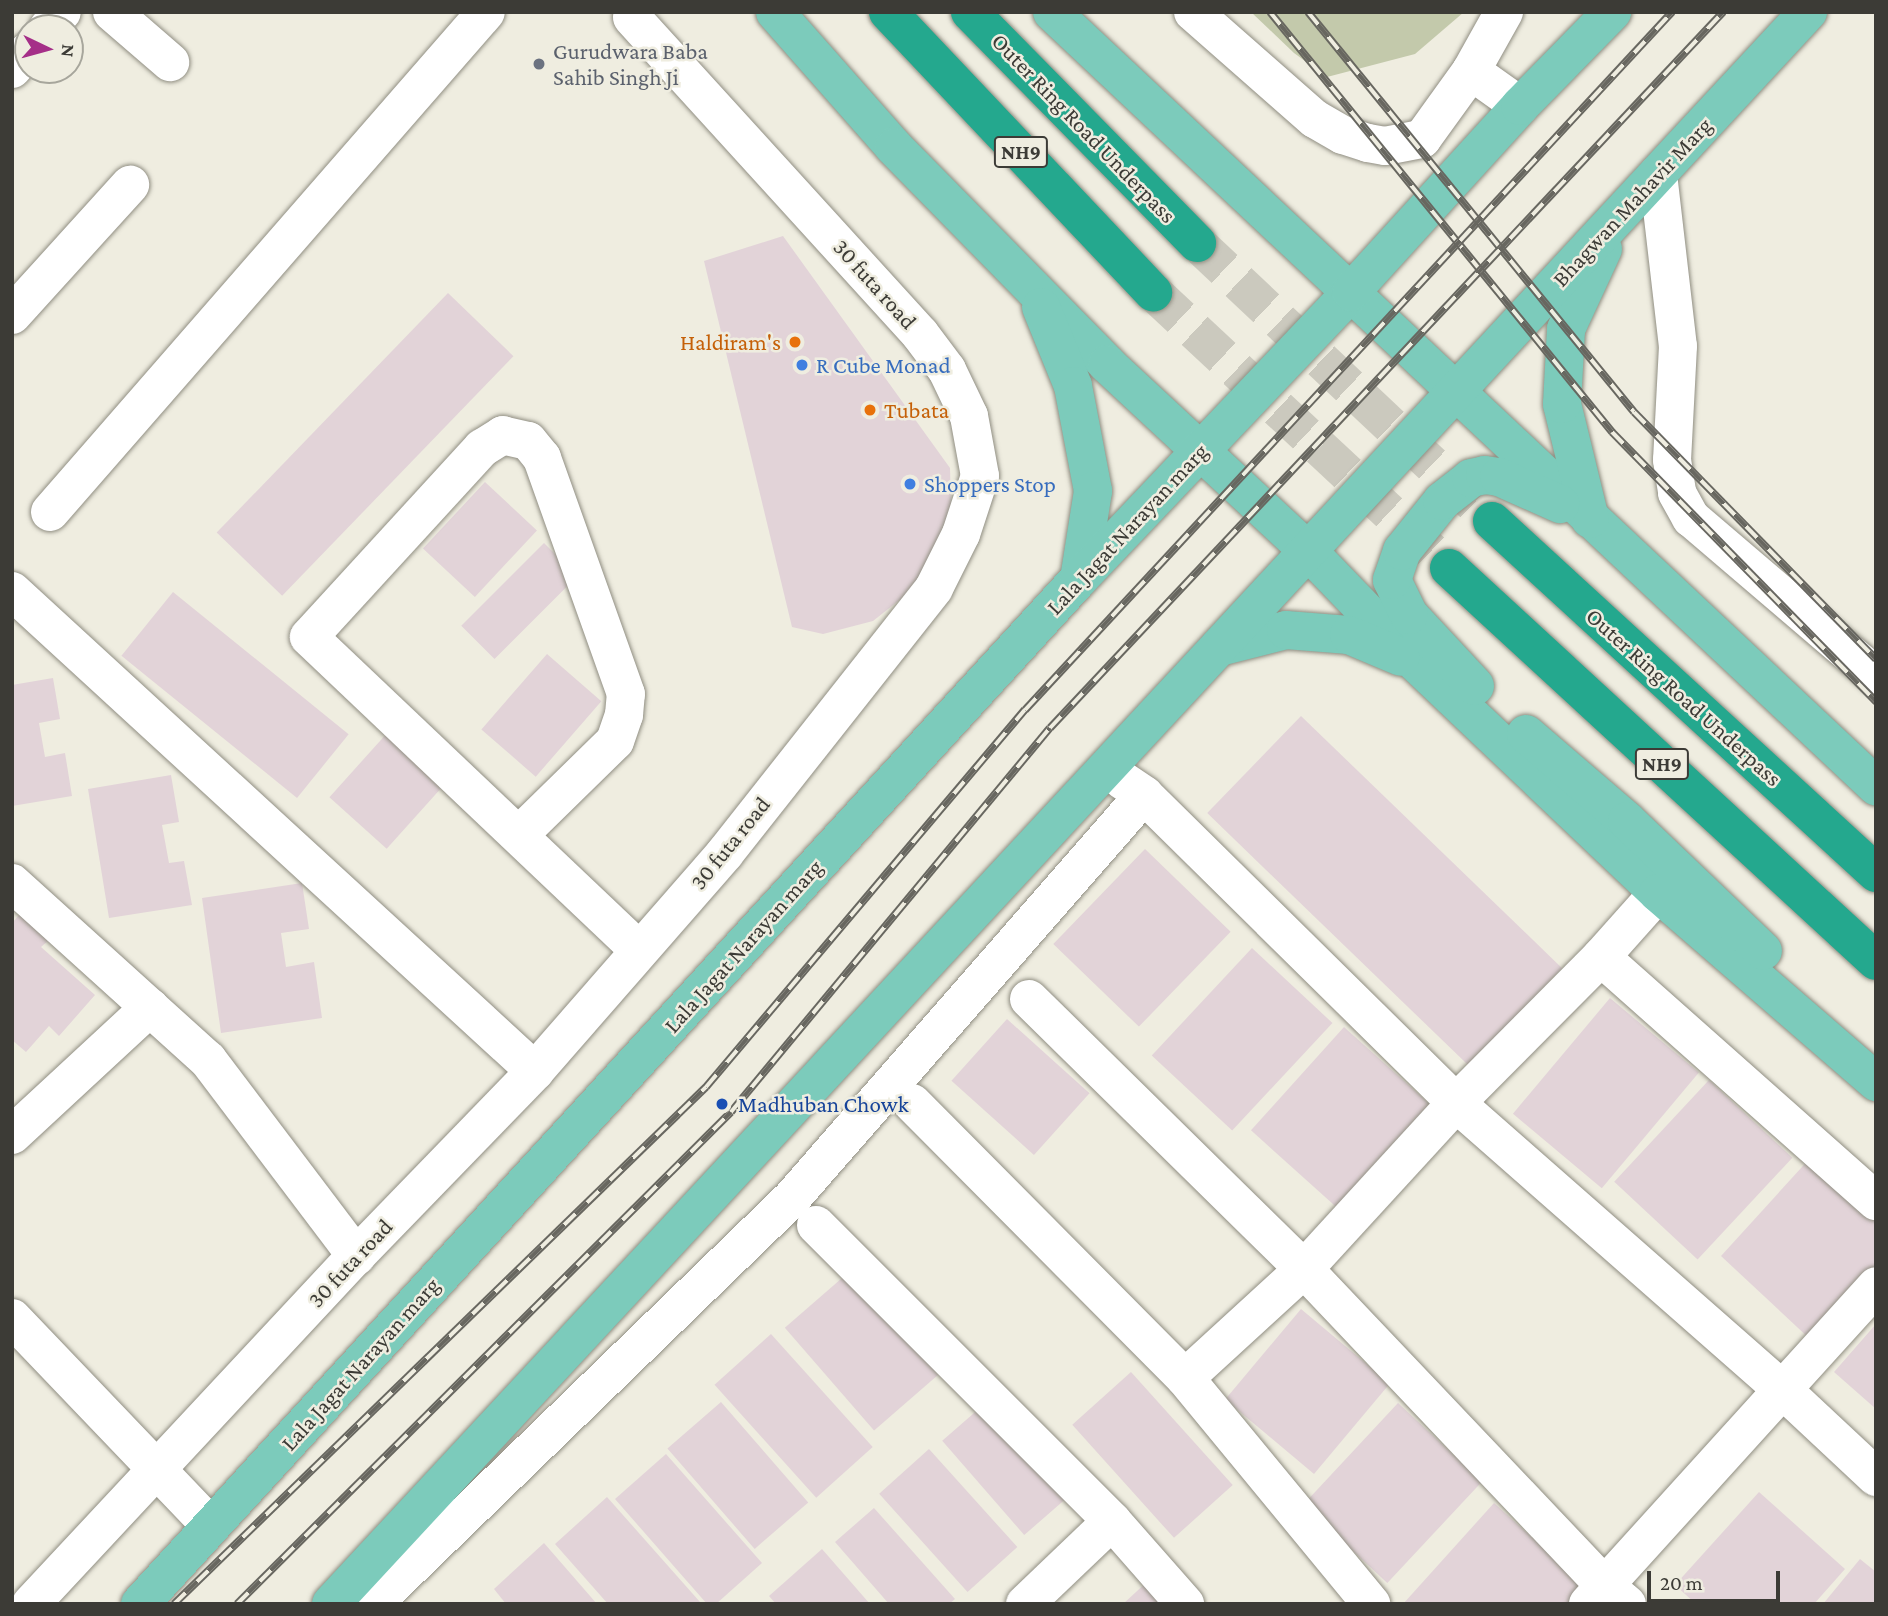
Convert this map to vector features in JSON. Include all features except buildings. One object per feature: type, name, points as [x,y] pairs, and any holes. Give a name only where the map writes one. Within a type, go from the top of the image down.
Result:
[{"type":"highway","name":"NH9","points":[[888,12],[1153,292]]},
{"type":"highway","name":"Outer Ring Road Underpass","points":[[970,12],[1197,243]]},
{"type":"highway","name":"Outer Ring Road Underpass","points":[[1492,521],[1876,873]]},
{"type":"highway","name":"NH9","points":[[1449,568],[1876,961]]},
{"type":"main road","points":[[775,12],[894,147],[1033,289],[1308,551],[1416,663],[1658,893],[1876,1082]]},
{"type":"main road","points":[[1052,12],[1876,786]]},
{"type":"main road","points":[[1351,292],[1520,106],[1612,12]]},
{"type":"main road","name":"Bhagwan Mahavir Marg","points":[[1456,392],[1808,12]]},
{"type":"main road","points":[[1590,519],[1562,404],[1566,329],[1617,218]]},
{"type":"main road","points":[[1033,289],[1073,386],[1093,491],[1079,579]]},
{"type":"main road","name":"Lala Jagat Narayan marg","points":[[140,1604],[1079,579],[1351,292]]},
{"type":"main road","points":[[331,1604],[1456,392]]},
{"type":"main road","points":[[1590,519],[1499,477],[1485,475],[1471,478],[1442,501],[1402,551],[1392,580],[1409,615],[1488,700],[1627,821],[1876,1054]]},
{"type":"main road","points":[[1219,646],[1286,629],[1349,635],[1416,663]]},
{"type":"street","points":[[112,12],[170,62]]},
{"type":"street","points":[[50,512],[486,12]]},
{"type":"street","points":[[1193,12],[1315,119],[1343,135],[1385,146],[1422,139],[1471,71],[1504,12]]},
{"type":"street","name":"30 futa road","points":[[31,1604],[356,1255],[535,1071],[725,853],[848,693],[934,588],[961,534],[980,476],[969,416],[947,370],[920,334],[632,17]]},
{"type":"street","points":[[1471,71],[1520,106]]},
{"type":"street","points":[[1658,174],[1678,346],[1672,460],[1677,493],[1691,518],[1876,676]]},
{"type":"street","points":[[12,315],[130,185]]},
{"type":"street","points":[[519,835],[615,741],[624,715],[626,694],[542,458],[528,441],[503,435],[482,448],[309,637],[639,950]]},
{"type":"street","points":[[12,591],[535,1071]]},
{"type":"street","points":[[1107,768],[1144,795],[1456,1103],[1876,1476]]},
{"type":"street","points":[[373,1604],[790,1199],[1144,795]]},
{"type":"street","points":[[12,883],[208,1060],[356,1255]]},
{"type":"street","points":[[1185,1378],[1304,1269],[1456,1103],[1601,957],[1658,893]]},
{"type":"street","points":[[1601,957],[1876,1201]]},
{"type":"street","points":[[1029,999],[1304,1269],[1606,1598],[1782,1390],[1876,1286]]},
{"type":"street","points":[[12,1135],[150,1007]]},
{"type":"street","points":[[912,1102],[1185,1378],[1371,1604]]},
{"type":"street","points":[[816,1225],[1112,1521],[1185,1604]]},
{"type":"street","points":[[12,1318],[156,1472],[211,1526]]},
{"type":"street","points":[[1025,1604],[1112,1521]]},
{"type":"green space","points":[[1251,12],[1464,12],[1415,54],[1327,77],[1294,53]]},
{"type":"tunnel","points":[[1197,243],[1492,521]]},
{"type":"tunnel","points":[[1153,292],[1449,568]]},
{"type":"railway","points":[[1270,12],[1612,432],[1876,702]]},
{"type":"railway","points":[[1308,12],[1634,412],[1876,659]]},
{"type":"railway","points":[[174,1604],[706,1087],[1025,710],[1672,12]]},
{"type":"railway","points":[[237,1604],[731,1112],[1050,728],[1723,12]]},
{"type":"place","name":"Gurudwara Baba Sahib Singh Ji","points":[[539,64]]},
{"type":"place","name":"Haldiram's","points":[[795,342]]},
{"type":"place","name":"R Cube Monad","points":[[802,365]]},
{"type":"place","name":"Tubata","points":[[870,410]]},
{"type":"place","name":"Shoppers Stop","points":[[910,484]]},
{"type":"place","name":"Madhuban Chowk","points":[[722,1104]]}]
